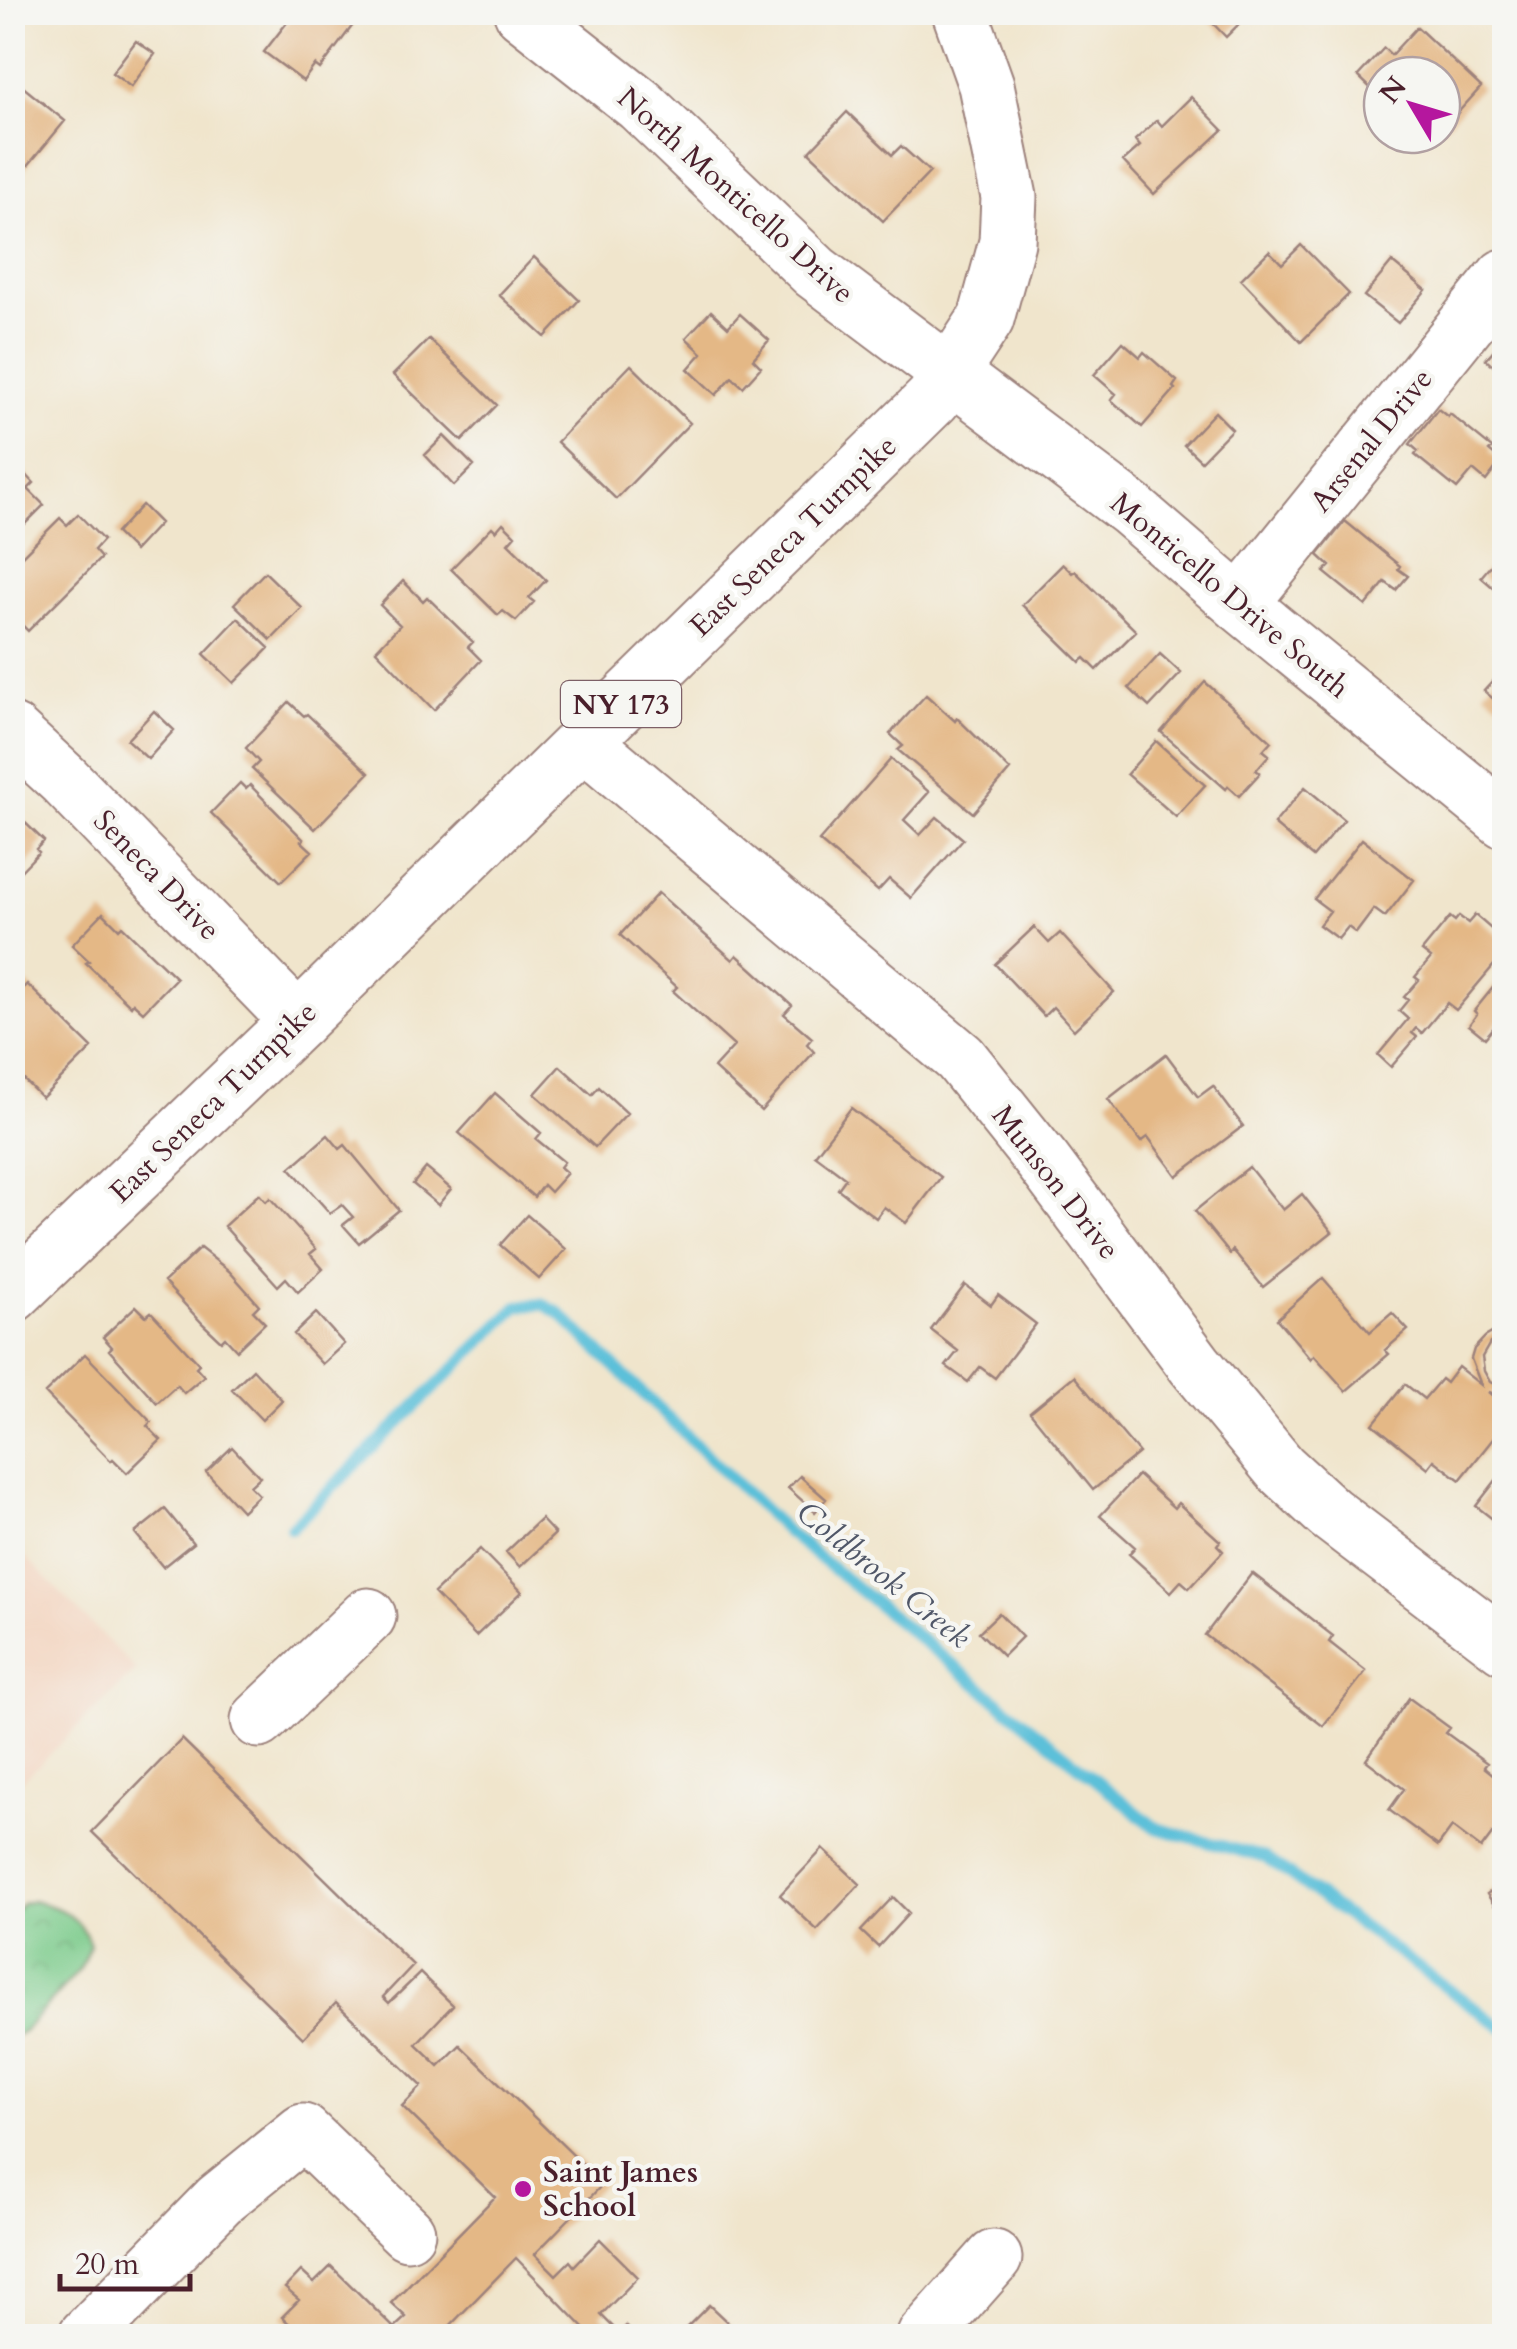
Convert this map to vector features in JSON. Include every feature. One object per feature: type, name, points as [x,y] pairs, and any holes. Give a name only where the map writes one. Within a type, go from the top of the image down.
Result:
[{"type":"street","name":"North Monticello Drive","points":[[522,12],[640,105],[815,272],[951,376]]},
{"type":"street","name":"East Seneca Turnpike","points":[[12,1295],[298,1021],[933,399],[951,376],[986,319],[1007,242],[1010,197],[986,85],[960,12]]},
{"type":"street","name":"Arsenal Drive","points":[[1240,604],[1504,278]]},
{"type":"street","name":"Monticello Drive South","points":[[951,376],[1130,509],[1504,820]]},
{"type":"street","name":"Seneca Drive","points":[[12,732],[64,780],[298,1021]]},
{"type":"street","name":"Munson Drive","points":[[584,741],[960,1058],[1044,1163],[1195,1366],[1280,1468],[1329,1513],[1504,1646]]},
{"type":"street","points":[[258,1720],[368,1616]]},
{"type":"street","points":[[86,2336],[219,2200],[303,2132],[407,2232]]},
{"type":"street","points":[[924,2336],[994,2258]]},
{"type":"shaded area","points":[[13,1544],[136,1670],[13,1790]]},
{"type":"green space","points":[[33,1901],[69,1915],[90,1945],[80,1969],[24,2031],[13,2037],[13,1913],[23,1903]]},
{"type":"building","points":[[288,12],[337,12],[353,25],[320,69],[315,65],[303,81],[264,52],[292,16]]},
{"type":"building","points":[[1202,12],[1251,12],[1226,37]]},
{"type":"building","points":[[1417,27],[1447,55],[1391,55]]},
{"type":"building","points":[[136,41],[155,54],[131,87],[112,73]]},
{"type":"building","points":[[1462,69],[1481,87],[1462,108]]},
{"type":"building","points":[[12,78],[65,121],[15,181],[12,179]]},
{"type":"building","points":[[1191,97],[1223,130],[1154,194],[1123,161],[1140,146],[1135,140],[1157,120],[1162,126]]},
{"type":"building","points":[[847,112],[892,155],[901,146],[930,172],[883,221],[809,152]]},
{"type":"building","points":[[1301,245],[1349,294],[1301,342],[1241,279],[1269,251],[1282,264]]},
{"type":"building","points":[[534,257],[579,300],[545,337],[499,295]]},
{"type":"building","points":[[1392,262],[1426,290],[1398,323],[1364,296]]},
{"type":"building","points":[[711,311],[728,327],[740,314],[769,340],[753,359],[761,367],[743,387],[732,377],[716,395],[688,369],[702,353],[686,338]]},
{"type":"building","points":[[1504,338],[1504,375],[1486,359]]},
{"type":"building","points":[[429,339],[497,405],[462,441],[393,375]]},
{"type":"building","points":[[1123,342],[1140,357],[1144,352],[1177,381],[1175,389],[1142,427],[1111,400],[1116,394],[1094,375]]},
{"type":"building","points":[[631,365],[690,423],[616,499],[557,442]]},
{"type":"building","points":[[1438,409],[1492,448],[1489,451],[1501,461],[1486,481],[1473,470],[1457,489],[1415,455],[1418,451],[1410,444]]},
{"type":"building","points":[[1215,412],[1232,429],[1201,461],[1184,445]]},
{"type":"building","points":[[444,436],[474,466],[454,486],[425,455]]},
{"type":"building","points":[[19,467],[34,483],[28,489],[44,505],[12,537],[12,473]]},
{"type":"building","points":[[142,505],[160,523],[134,551],[116,533]]},
{"type":"building","points":[[78,514],[103,540],[94,550],[101,558],[28,631],[12,615],[12,566],[60,518],[67,525]]},
{"type":"building","points":[[1345,521],[1408,576],[1396,590],[1385,582],[1366,606],[1324,572],[1330,566],[1318,555]]},
{"type":"building","points":[[503,523],[515,535],[508,543],[546,580],[529,598],[534,602],[516,621],[503,611],[498,615],[451,569],[492,527],[496,531]]},
{"type":"building","points":[[1504,550],[1504,597],[1481,577]]},
{"type":"building","points":[[1063,564],[1136,631],[1097,670],[1085,658],[1080,662],[1022,605]]},
{"type":"building","points":[[265,572],[302,608],[271,640],[234,604]]},
{"type":"building","points":[[403,581],[423,601],[427,597],[473,642],[468,647],[481,660],[434,710],[376,650],[400,625],[380,605]]},
{"type":"building","points":[[238,618],[269,648],[234,683],[204,654]]},
{"type":"building","points":[[1160,654],[1181,673],[1149,707],[1129,688]]},
{"type":"building","points":[[1504,655],[1504,708],[1484,691],[1502,671],[1495,666]]},
{"type":"building","points":[[1205,682],[1271,741],[1263,750],[1269,755],[1256,770],[1260,773],[1239,796],[1161,732]]},
{"type":"building","points":[[926,695],[955,721],[957,718],[1010,770],[973,813],[898,750],[903,746],[890,734]]},
{"type":"building","points":[[289,702],[369,773],[315,829],[252,769],[259,762],[246,748]]},
{"type":"building","points":[[154,711],[174,730],[148,759],[127,740]]},
{"type":"building","points":[[1156,741],[1205,785],[1176,817],[1127,774]]},
{"type":"building","points":[[891,759],[929,792],[904,820],[920,835],[937,817],[963,839],[911,898],[889,879],[878,891],[819,841]]},
{"type":"building","points":[[240,783],[246,789],[250,785],[312,851],[281,882],[211,813]]},
{"type":"building","points":[[1305,787],[1344,820],[1313,857],[1274,824]]},
{"type":"building","points":[[12,810],[44,841],[36,849],[39,852],[12,880]]},
{"type":"building","points":[[1362,839],[1414,880],[1385,917],[1374,909],[1356,933],[1348,927],[1338,939],[1319,925],[1330,911],[1314,899]]},
{"type":"building","points":[[658,893],[733,960],[737,955],[792,1005],[784,1014],[812,1038],[807,1044],[814,1052],[761,1111],[714,1068],[734,1046],[673,991],[677,987],[620,935]]},
{"type":"building","points":[[103,913],[176,978],[143,1012],[133,1003],[131,1006],[72,945]]},
{"type":"building","points":[[1475,915],[1504,940],[1504,953],[1456,1010],[1447,1003],[1422,1033],[1416,1028],[1412,1033],[1417,1037],[1391,1067],[1378,1055],[1408,1019],[1399,1011],[1408,1000],[1404,997],[1419,980],[1415,977],[1431,958],[1422,951],[1450,917],[1455,921],[1459,916],[1468,923]]},
{"type":"building","points":[[1034,927],[1049,943],[1060,933],[1114,992],[1074,1030],[1053,1007],[1044,1016],[995,964]]},
{"type":"building","points":[[1504,974],[1504,1026],[1499,1021],[1485,1038],[1469,1025],[1477,1014],[1474,1011]]},
{"type":"building","points":[[27,984],[92,1048],[42,1098],[18,1074],[22,1070],[12,1061],[12,999]]},
{"type":"building","points":[[1166,1054],[1198,1097],[1213,1086],[1243,1126],[1177,1176],[1148,1137],[1141,1142],[1108,1099]]},
{"type":"building","points":[[560,1066],[592,1095],[599,1087],[627,1113],[595,1147],[535,1094]]},
{"type":"building","points":[[495,1093],[541,1133],[536,1139],[564,1162],[560,1167],[567,1173],[550,1192],[543,1185],[534,1197],[459,1133]]},
{"type":"building","points":[[851,1108],[941,1177],[906,1223],[884,1207],[876,1218],[838,1189],[846,1178],[815,1155]]},
{"type":"building","points":[[328,1135],[340,1149],[345,1145],[399,1210],[359,1243],[343,1225],[353,1217],[342,1205],[330,1213],[290,1168]]},
{"type":"building","points":[[1249,1167],[1283,1210],[1302,1194],[1332,1232],[1263,1287],[1195,1211]]},
{"type":"building","points":[[426,1168],[451,1189],[438,1205],[413,1184]]},
{"type":"building","points":[[259,1194],[266,1202],[270,1198],[316,1249],[310,1254],[323,1269],[298,1292],[286,1278],[278,1286],[224,1226]]},
{"type":"building","points":[[527,1215],[566,1249],[539,1279],[500,1245]]},
{"type":"building","points":[[200,1248],[229,1271],[259,1305],[253,1311],[265,1323],[237,1350],[225,1337],[221,1341],[164,1282]]},
{"type":"building","points":[[1323,1278],[1370,1332],[1392,1313],[1408,1330],[1385,1350],[1389,1354],[1346,1391],[1314,1355],[1311,1359],[1277,1319]]},
{"type":"building","points":[[965,1285],[991,1305],[998,1295],[1036,1324],[995,1378],[980,1367],[968,1382],[946,1366],[958,1351],[931,1330]]},
{"type":"building","points":[[136,1306],[146,1316],[151,1312],[199,1364],[196,1367],[204,1376],[184,1393],[177,1385],[157,1403],[109,1350],[112,1347],[103,1337]]},
{"type":"building","points":[[316,1313],[344,1344],[322,1364],[294,1334]]},
{"type":"building","points":[[1504,1326],[1504,1337],[1490,1343],[1482,1357],[1490,1382],[1504,1389],[1504,1396],[1488,1392],[1504,1405],[1504,1425],[1460,1480],[1434,1460],[1428,1468],[1373,1424],[1405,1384],[1424,1399],[1441,1379],[1446,1383],[1458,1367],[1481,1385],[1471,1359],[1474,1349]]},
{"type":"building","points":[[85,1354],[151,1422],[147,1426],[161,1440],[127,1473],[45,1393]]},
{"type":"building","points":[[253,1369],[282,1400],[262,1420],[232,1389]]},
{"type":"building","points":[[1074,1376],[1139,1453],[1093,1490],[1030,1412]]},
{"type":"building","points":[[232,1447],[260,1477],[250,1486],[259,1495],[242,1511],[206,1472]]},
{"type":"building","points":[[1504,1470],[1504,1528],[1476,1506]]},
{"type":"building","points":[[1138,1475],[1174,1508],[1178,1503],[1220,1541],[1217,1545],[1223,1551],[1189,1588],[1181,1581],[1171,1592],[1129,1554],[1135,1547],[1100,1516]]},
{"type":"building","points":[[800,1476],[826,1499],[815,1512],[788,1488]]},
{"type":"building","points":[[165,1509],[193,1543],[163,1567],[135,1533]]},
{"type":"building","points":[[541,1519],[555,1534],[520,1567],[506,1552]]},
{"type":"building","points":[[480,1549],[522,1592],[476,1636],[434,1593]]},
{"type":"building","points":[[1252,1573],[1333,1636],[1329,1642],[1366,1671],[1323,1726],[1205,1635]]},
{"type":"building","points":[[999,1613],[1022,1637],[1003,1656],[979,1632]]},
{"type":"building","points":[[1409,1698],[1450,1728],[1446,1733],[1487,1763],[1484,1767],[1504,1783],[1504,1818],[1481,1849],[1452,1827],[1438,1846],[1389,1810],[1404,1789],[1366,1760]]},
{"type":"building","points":[[182,1739],[413,1965],[383,1997],[389,2003],[420,1973],[453,2005],[416,2044],[439,2066],[460,2045],[603,2184],[535,2254],[556,2275],[570,2261],[574,2266],[600,2239],[638,2277],[601,2315],[619,2333],[626,2326],[636,2336],[592,2336],[516,2258],[442,2334],[445,2336],[302,2336],[282,2317],[299,2300],[285,2288],[301,2271],[314,2283],[331,2266],[394,2328],[406,2317],[391,2303],[495,2197],[402,2106],[422,2086],[336,2003],[303,2038],[92,1832]]},
{"type":"building","points":[[823,1849],[860,1884],[817,1930],[780,1895]]},
{"type":"building","points":[[1504,1881],[1504,1920],[1487,1894]]},
{"type":"building","points":[[893,1897],[909,1913],[878,1947],[861,1931]]},
{"type":"building","points":[[709,2305],[742,2336],[678,2336]]},
{"type":"waterway","name":"Coldbrook Creek","points":[[291,1528],[518,1306],[543,1304],[559,1313],[787,1532],[1156,1828],[1266,1858],[1504,2029]]},
{"type":"place","name":"Saint James School","points":[[523,2189]]}]
